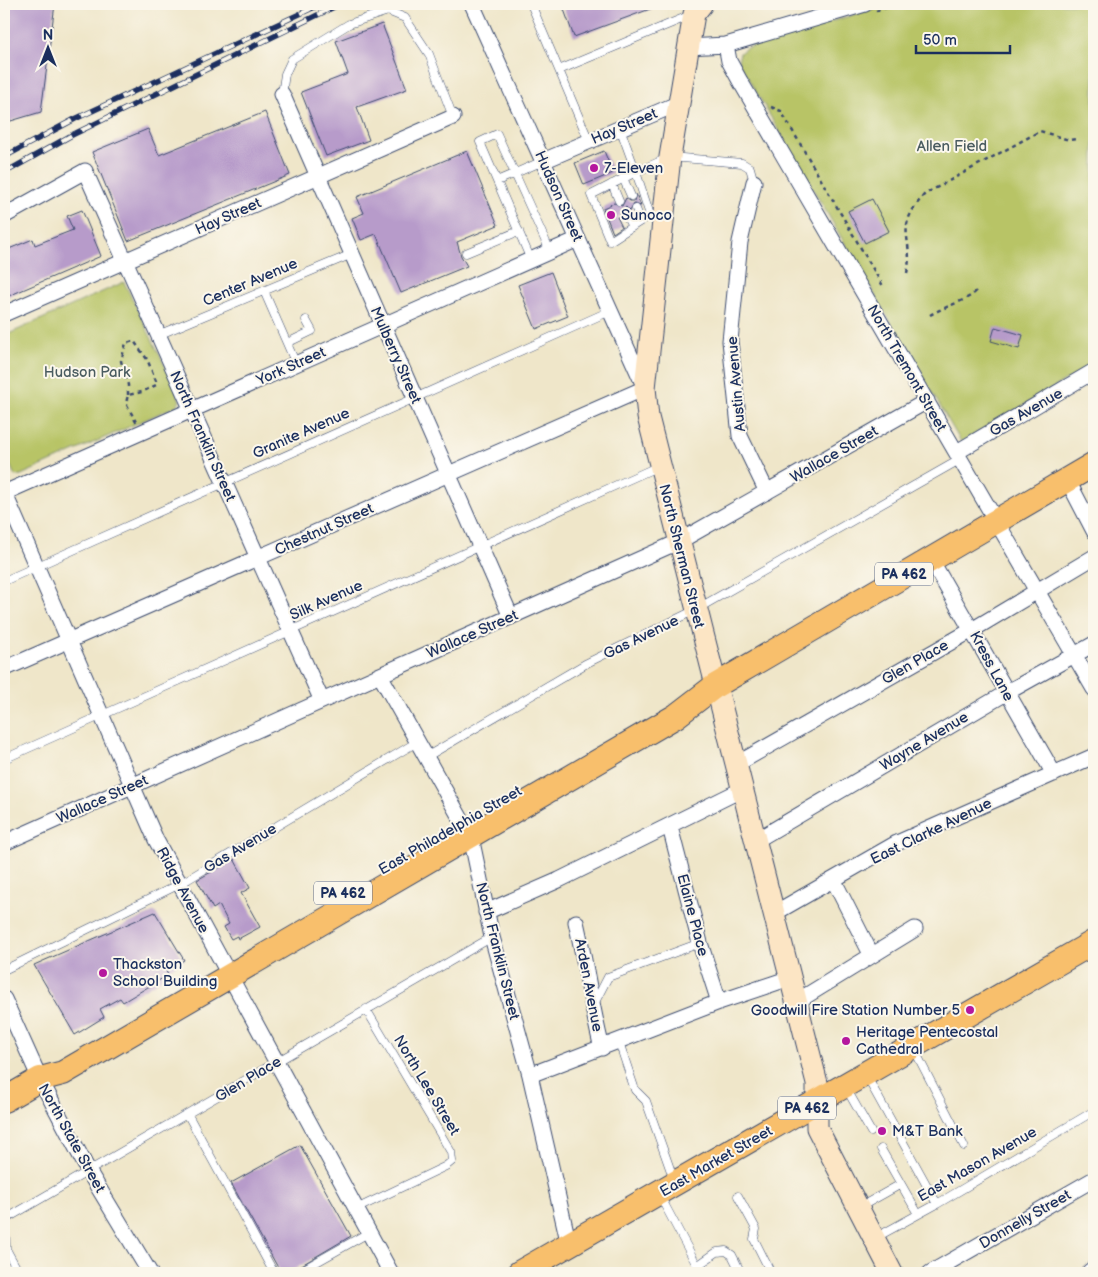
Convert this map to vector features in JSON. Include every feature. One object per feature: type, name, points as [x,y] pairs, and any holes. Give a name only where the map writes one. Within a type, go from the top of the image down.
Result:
[{"type":"main road","name":"North Sherman Street","points":[[698,9],[686,47],[670,158],[657,210],[645,388],[648,417],[695,610],[816,1083],[816,1128],[856,1209],[892,1273]]},
{"type":"main road","name":"East Philadelphia Street","points":[[4,1100],[40,1079],[63,1073],[226,970],[467,830],[670,703],[715,686],[930,558],[1094,464]]},
{"type":"main road","name":"East Market Street","points":[[519,1273],[1094,942]]},
{"type":"street","name":"Hudson Street","points":[[472,4],[645,388]]},
{"type":"street","points":[[686,47],[726,45],[867,8]]},
{"type":"street","name":"North Tremont Street","points":[[726,45],[729,60],[740,81],[1094,689]]},
{"type":"street","name":"Mulberry Street","points":[[282,94],[511,617]]},
{"type":"street","name":"Hay Street","points":[[543,161],[677,104]]},
{"type":"street","name":"Hay Street","points":[[4,314],[453,117]]},
{"type":"street","name":"North Franklin Street","points":[[4,216],[85,171],[322,701]]},
{"type":"street","name":"Austin Avenue","points":[[754,182],[740,242],[730,341],[740,436],[767,492]]},
{"type":"street","name":"York Street","points":[[4,493],[578,240]]},
{"type":"street","name":"Gas Avenue","points":[[959,456],[1094,371]]},
{"type":"street","name":"Chestnut Street","points":[[4,669],[645,388]]},
{"type":"street","name":"Wallace Street","points":[[4,843],[678,542],[927,401]]},
{"type":"street","points":[[1067,479],[1094,531]]},
{"type":"street","name":"Ridge Avenue","points":[[4,493],[130,786],[226,970],[391,1273]]},
{"type":"street","name":"Glen Place","points":[[735,765],[972,630],[1094,556]]},
{"type":"street","name":"Kress Lane","points":[[930,558],[1054,774]]},
{"type":"street","name":"Wayne Avenue","points":[[755,841],[1006,693],[1094,644]]},
{"type":"street","name":"North Franklin Street","points":[[380,675],[467,830],[492,937],[530,1075],[569,1245]]},
{"type":"street","name":"East Clarke Avenue","points":[[773,914],[897,844],[1094,756]]},
{"type":"street","points":[[486,912],[559,880],[670,827],[741,790]]},
{"type":"street","name":"Elaine Place","points":[[670,827],[700,943],[719,1002]]},
{"type":"street","points":[[834,881],[871,954]]},
{"type":"street","name":"Arden Avenue","points":[[576,922],[586,961],[592,1008],[602,1048]]},
{"type":"street","points":[[796,1002],[871,954],[915,929]]},
{"type":"street","points":[[530,1075],[719,1002],[790,978]]},
{"type":"street","name":"North State Street","points":[[4,999],[40,1079],[89,1172],[150,1273]]},
{"type":"street","name":"Donnelly Street","points":[[930,1273],[1094,1179]]},
{"type":"lane","points":[[531,4],[590,141]]},
{"type":"lane","points":[[559,70],[698,9]]},
{"type":"lane","points":[[282,94],[284,74],[292,59],[349,24],[388,11],[405,18],[429,54],[453,117]]},
{"type":"lane","points":[[620,128],[636,172],[657,210],[610,241],[591,195],[623,178],[636,172],[670,158],[742,163],[750,168],[754,182]]},
{"type":"lane","points":[[531,260],[480,142],[497,134],[550,251]]},
{"type":"lane","points":[[497,181],[543,161]]},
{"type":"lane","points":[[623,178],[631,196]]},
{"type":"lane","points":[[612,184],[620,201]]},
{"type":"lane","points":[[636,209],[641,221]]},
{"type":"lane","points":[[625,213],[632,227]]},
{"type":"lane","points":[[466,253],[519,231]]},
{"type":"lane","name":"Center Avenue","points":[[158,335],[352,254]]},
{"type":"lane","points":[[264,290],[296,364]]},
{"type":"lane","name":"Granite Avenue","points":[[4,581],[610,311]]},
{"type":"lane","points":[[287,343],[312,331],[306,320]]},
{"type":"lane","name":"Gas Avenue","points":[[426,757],[587,663],[695,610],[959,456]]},
{"type":"lane","name":"Silk Avenue","points":[[4,759],[659,466]]},
{"type":"lane","name":"Gas Avenue","points":[[4,970],[180,884],[417,742]]},
{"type":"lane","name":"Glen Place","points":[[4,1220],[492,937]]},
{"type":"lane","points":[[592,1008],[608,977],[700,943]]},
{"type":"lane","name":"North Lee Street","points":[[356,1209],[446,1166],[452,1161],[451,1152],[366,1010]]},
{"type":"lane","points":[[619,1042],[635,1090],[646,1101],[667,1189],[699,1270],[717,1252],[726,1251],[732,1255],[741,1273]]},
{"type":"lane","points":[[913,1047],[964,1146]]},
{"type":"lane","points":[[855,1080],[868,1130]]},
{"type":"lane","points":[[855,1080],[937,1204]]},
{"type":"lane","name":"East Mason Avenue","points":[[873,1239],[937,1204],[1094,1111]]},
{"type":"lane","points":[[188,1115],[274,1273]]},
{"type":"lane","points":[[879,1150],[900,1181],[918,1214]]},
{"type":"lane","points":[[856,1209],[900,1181]]},
{"type":"lane","points":[[738,1196],[756,1229],[754,1239],[771,1273]]},
{"type":"lane","points":[[4,1220],[5,1249],[19,1273]]},
{"type":"lane","points":[[297,1273],[368,1233]]},
{"type":"path","points":[[867,8],[898,4]]},
{"type":"path","points":[[769,106],[781,111],[883,286]]},
{"type":"path","points":[[907,273],[910,259],[905,233],[907,220],[912,209],[925,194],[1040,131],[1069,140],[1078,139]]},
{"type":"path","points":[[930,314],[951,303],[971,298],[977,290]]},
{"type":"path","points":[[128,395],[142,392],[156,385],[147,359],[134,341],[126,343],[122,353],[128,395],[126,402],[142,432]]},
{"type":"green space","name":"Allen Field","points":[[888,4],[1094,4],[1094,364],[961,442],[738,61],[740,53],[746,48]]},
{"type":"green space","name":"Hudson Park","points":[[124,282],[175,386],[180,401],[176,406],[15,476],[4,451],[4,336]]},
{"type":"building","points":[[4,4],[55,4],[41,112],[4,123]]},
{"type":"building","points":[[562,4],[660,4],[661,5],[574,37]]},
{"type":"building","points":[[382,24],[407,89],[357,107],[369,140],[326,156],[301,92],[348,74],[336,41]]},
{"type":"building","points":[[265,112],[290,175],[128,241],[92,152],[148,129],[159,155]]},
{"type":"building","points":[[467,151],[498,225],[457,242],[461,256],[467,266],[401,293],[376,234],[361,240],[352,218],[364,213],[357,197]]},
{"type":"building","name":"7-Eleven","points":[[604,151],[613,173],[584,185],[575,163]]},
{"type":"building","name":"Sunoco","points":[[636,194],[641,206],[634,204],[630,211],[626,207],[621,210],[620,216],[617,217],[622,227],[613,233],[603,208],[614,203],[622,206],[626,198],[634,201]]},
{"type":"building","points":[[872,199],[889,231],[865,243],[848,211]]},
{"type":"building","points":[[82,210],[101,256],[4,298],[4,251],[33,239],[35,245],[73,230],[67,216]]},
{"type":"building","points":[[551,272],[568,316],[536,329],[518,285]]},
{"type":"building","points":[[995,327],[1023,335],[1019,349],[991,341]]},
{"type":"building","points":[[234,859],[250,888],[241,893],[260,927],[238,939],[237,936],[231,939],[224,927],[229,924],[219,905],[213,909],[197,880]]},
{"type":"building","name":"Thackston School Building","points":[[155,912],[184,960],[166,971],[168,975],[123,1002],[120,998],[100,1009],[104,1017],[75,1035],[34,965]]},
{"type":"building","points":[[300,1145],[351,1236],[288,1273],[281,1273],[231,1183]]},
{"type":"railway","points":[[4,157],[75,119],[321,4]]},
{"type":"railway","points":[[4,173],[72,135],[340,4]]},
{"type":"place","name":"7-Eleven","points":[[594,168]]},
{"type":"place","name":"Sunoco","points":[[611,215]]},
{"type":"place","name":"Thackston School Building","points":[[103,973]]},
{"type":"place","name":"Goodwill Fire Station Number 5","points":[[970,1010]]},
{"type":"place","name":"Heritage Pentecostal Cathedral","points":[[846,1041]]},
{"type":"place","name":"M&T Bank","points":[[882,1131]]}]
